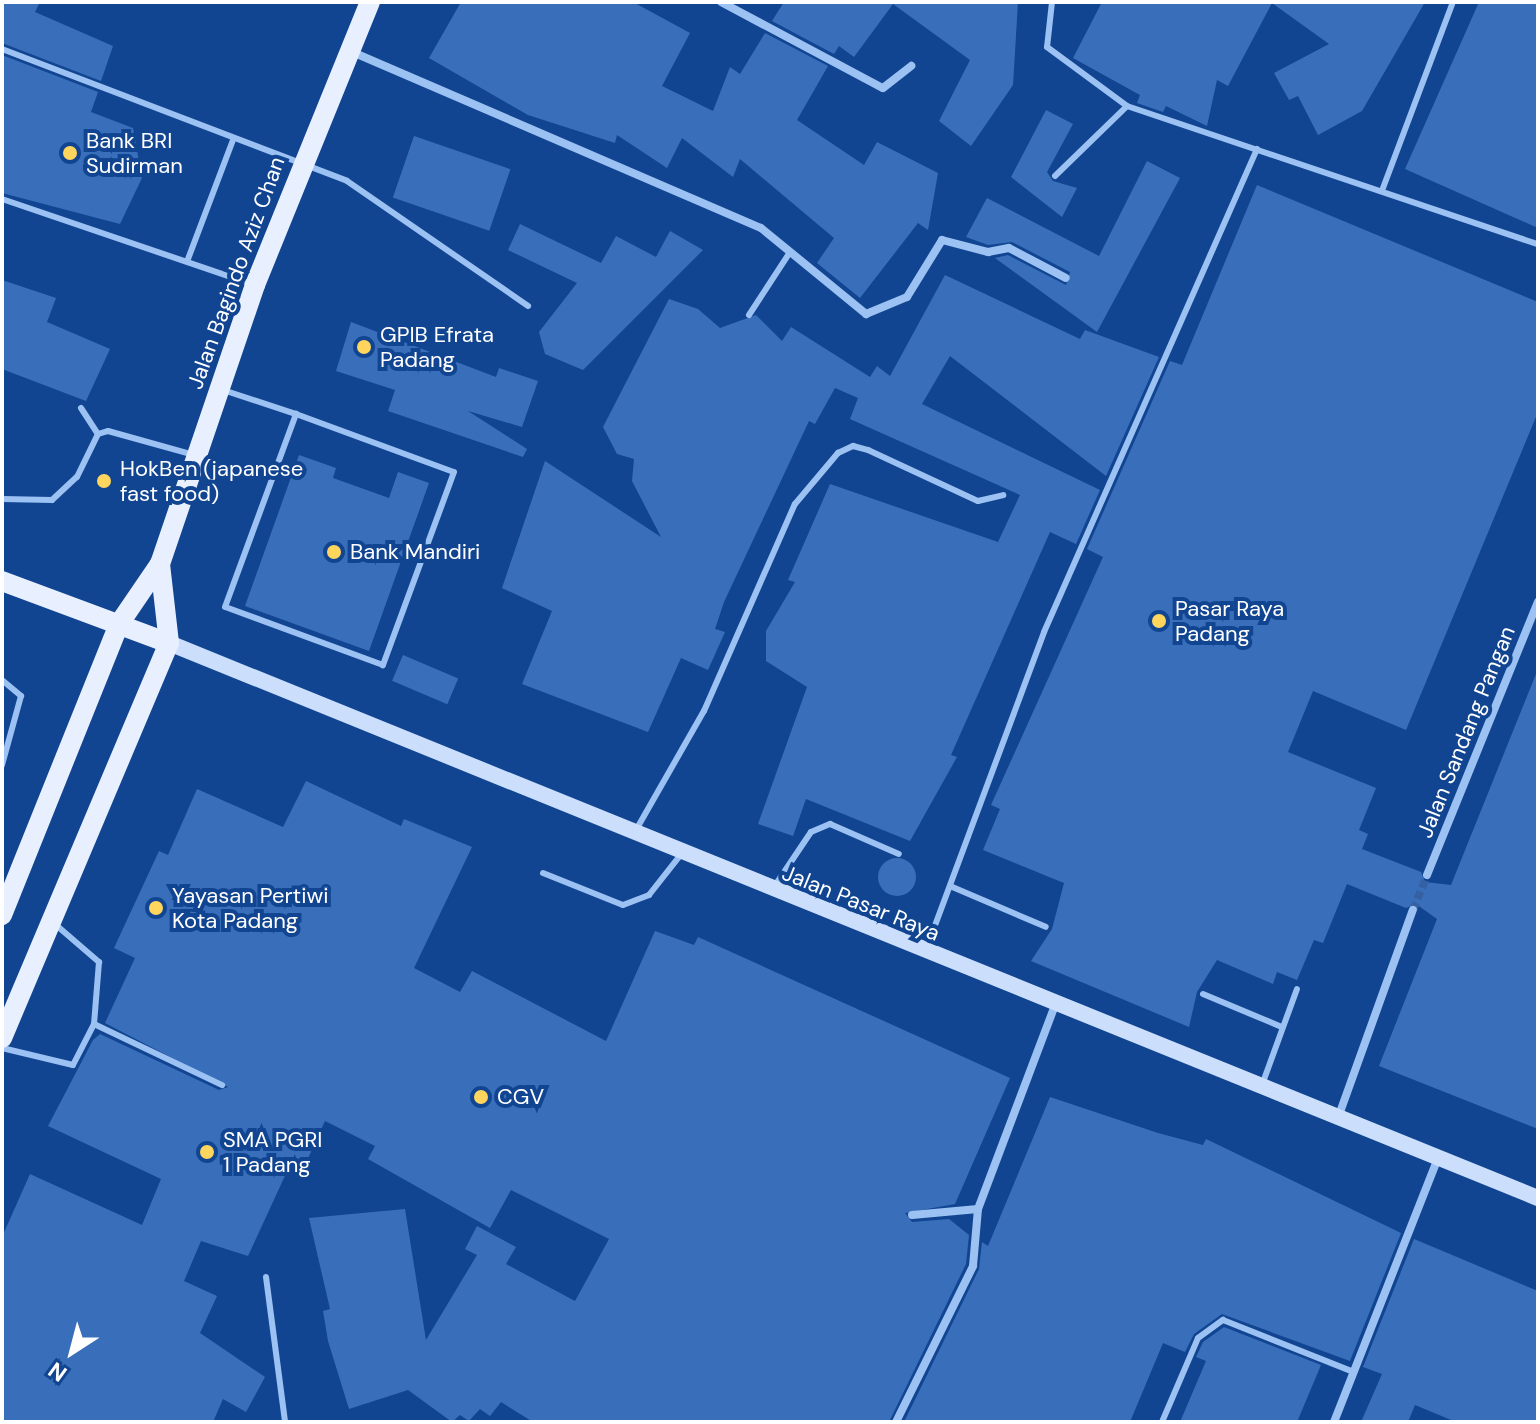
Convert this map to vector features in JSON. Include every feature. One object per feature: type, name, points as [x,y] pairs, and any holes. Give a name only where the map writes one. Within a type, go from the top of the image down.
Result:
[{"type":"main road","name":"Jalan Bagindo Aziz Chan","points":[[160,564],[255,285],[301,163],[370,2]]},
{"type":"main road","points":[[2,915],[8,883],[119,624],[160,564]]},
{"type":"main road","points":[[2,1038],[54,924],[169,643],[160,564]]},
{"type":"main road","points":[[2,581],[169,643]]},
{"type":"main road","name":"Jalan Pasar Raya","points":[[169,643],[925,954],[1057,1000],[1538,1198]]},
{"type":"street","points":[[721,2],[883,88],[911,66]]},
{"type":"street","points":[[350,51],[761,228],[866,314],[907,297],[942,240],[988,252],[1009,248],[1066,278]]},
{"type":"street","name":"Jalan Sandang Pangan","points":[[1427,875],[1538,602]]},
{"type":"street","points":[[1339,1115],[1413,910]]},
{"type":"street","points":[[896,1422],[973,1266],[978,1209],[1057,1000]]},
{"type":"street","points":[[1334,1422],[1438,1158]]},
{"type":"street","points":[[912,1215],[978,1209]]},
{"type":"lane","points":[[1052,2],[1047,47],[1127,106],[1383,188],[1538,244]]},
{"type":"lane","points":[[1383,188],[1453,2]]},
{"type":"lane","points":[[2,49],[233,140],[347,181],[528,306]]},
{"type":"lane","points":[[1055,176],[1127,106]]},
{"type":"lane","points":[[188,259],[233,140]]},
{"type":"lane","points":[[925,954],[1044,632],[1257,149]]},
{"type":"lane","points":[[2,199],[188,259],[255,285]]},
{"type":"lane","points":[[749,315],[790,252]]},
{"type":"lane","points":[[220,389],[296,414],[454,472],[383,665],[225,607],[296,414]]},
{"type":"lane","points":[[81,408],[98,434],[197,456]]},
{"type":"lane","points":[[2,499],[52,500],[77,477],[98,434]]},
{"type":"lane","points":[[634,833],[704,711],[795,504],[838,453],[868,450],[978,501],[1003,495]]},
{"type":"lane","points":[[2,680],[21,696],[2,765]]},
{"type":"lane","points":[[772,890],[811,832],[830,824],[899,854]]},
{"type":"lane","points":[[543,873],[623,905],[649,895],[682,853]]},
{"type":"lane","points":[[950,886],[1046,927]]},
{"type":"lane","points":[[2,1048],[73,1065],[94,1024],[99,962],[54,924]]},
{"type":"lane","points":[[1262,1085],[1297,989]]},
{"type":"lane","points":[[1203,994],[1282,1027]]},
{"type":"lane","points":[[94,1024],[222,1085]]},
{"type":"lane","points":[[266,1277],[285,1422]]},
{"type":"lane","points":[[1162,1422],[1198,1338],[1223,1320],[1354,1372]]},
{"type":"building","points":[[2,2],[40,2],[35,12],[113,46],[101,81],[2,43]]},
{"type":"building","points":[[461,2],[633,2],[690,33],[662,86],[713,111],[730,67],[740,74],[765,33],[828,66],[797,120],[864,165],[877,142],[938,173],[928,230],[918,223],[860,298],[817,263],[834,238],[740,159],[733,177],[682,138],[667,168],[617,135],[615,143],[528,115],[429,58]]},
{"type":"building","points":[[784,2],[1018,2],[1013,85],[971,146],[939,121],[970,60],[893,4],[854,57],[839,46],[834,54],[772,21]]},
{"type":"building","points":[[1102,2],[1425,2],[1362,111],[1318,135],[1298,96],[1289,100],[1274,73],[1329,44],[1272,3],[1228,86],[1217,80],[1207,126],[1166,106],[1163,112],[1137,103],[1140,95],[1073,58]]},
{"type":"building","points":[[1479,2],[1538,2],[1538,228],[1405,169]]},
{"type":"building","name":"Bank BRI Sudirman","points":[[2,55],[98,92],[91,112],[133,128],[142,178],[120,224],[2,193]]},
{"type":"building","points":[[1046,110],[1073,124],[1047,172],[1053,181],[1077,188],[1062,217],[1011,177]]},
{"type":"building","points":[[414,136],[510,169],[489,231],[393,197]]},
{"type":"building","points":[[1147,161],[1180,178],[1097,332],[995,258],[1008,255],[1066,285],[1070,272],[1012,242],[988,245],[966,237],[987,198],[1099,256]]},
{"type":"building","name":"Pasar Raya Padang","points":[[1257,185],[1538,302],[1538,412],[1406,730],[1313,691],[1288,752],[1376,788],[1359,830],[1368,834],[1362,849],[1421,872],[1425,882],[1451,885],[1538,669],[1538,1129],[1379,1066],[1437,919],[1416,904],[1406,908],[1347,884],[1323,943],[1314,940],[1297,980],[1277,972],[1273,984],[1217,960],[1197,992],[1189,1027],[1031,961],[1052,929],[1064,883],[983,850],[1000,809],[991,805],[1103,557],[1087,549],[1170,361],[1182,365]]},
{"type":"building","points":[[520,224],[601,263],[616,236],[656,257],[670,231],[703,250],[583,370],[545,354],[539,332],[577,283],[508,250]]},
{"type":"building","points":[[945,275],[1080,339],[1085,330],[1159,357],[1106,476],[950,356],[922,404],[1100,490],[1076,544],[1050,532],[951,755],[957,757],[910,841],[806,799],[793,836],[758,824],[807,687],[766,661],[766,631],[795,582],[788,580],[830,484],[998,542],[1020,495],[850,419],[858,398],[835,388],[815,424],[809,421],[724,602],[715,629],[725,632],[708,670],[681,658],[648,732],[522,684],[552,611],[502,588],[545,461],[661,537],[632,481],[634,459],[617,454],[603,427],[669,299],[698,309],[720,328],[756,315],[782,341],[791,327],[870,377],[877,366],[890,376]]},
{"type":"building","points":[[2,280],[56,298],[47,322],[110,349],[86,401],[2,369]]},
{"type":"building","points":[[351,322],[496,377],[499,368],[538,381],[522,427],[468,411],[527,449],[523,457],[388,411],[395,390],[336,371]]},
{"type":"building","name":"Bank Mandiri","points":[[299,455],[336,468],[333,478],[389,498],[398,472],[429,483],[369,651],[245,606]]},
{"type":"building","points":[[403,655],[458,678],[447,704],[392,681]]},
{"type":"building","points":[[306,781],[401,826],[404,819],[472,847],[414,968],[460,992],[472,971],[606,1041],[655,931],[694,945],[698,937],[1010,1078],[955,1204],[905,1213],[912,1222],[949,1219],[969,1235],[966,1264],[889,1422],[533,1422],[501,1402],[490,1416],[480,1409],[469,1421],[460,1415],[452,1422],[408,1390],[349,1409],[328,1341],[323,1311],[330,1309],[309,1218],[405,1209],[426,1340],[477,1255],[465,1249],[477,1226],[516,1247],[506,1264],[575,1301],[609,1239],[511,1190],[490,1228],[368,1159],[375,1146],[325,1121],[300,1176],[295,1154],[248,1256],[201,1241],[184,1281],[217,1296],[200,1333],[265,1377],[246,1412],[223,1399],[213,1422],[2,1422],[2,1237],[30,1174],[142,1225],[161,1179],[48,1126],[93,1040],[100,1034],[219,1090],[228,1087],[105,1023],[135,958],[114,948],[159,851],[168,855],[197,789],[283,827]]},
{"type":"building","points":[[897,858],[910,864],[916,877],[910,890],[897,896],[884,890],[878,877],[884,864]]},
{"type":"building","points":[[1050,1097],[1158,1133],[1203,1145],[1206,1139],[1401,1233],[1350,1361],[1222,1314],[1194,1334],[1185,1352],[1163,1343],[1130,1422],[904,1422],[979,1269],[982,1242],[988,1246]]},
{"type":"building","points":[[1414,1239],[1538,1291],[1538,1422],[1456,1422],[1415,1405],[1408,1422],[1361,1422],[1382,1374],[1363,1367]]},
{"type":"building","points":[[1224,1327],[1321,1365],[1297,1422],[1180,1422],[1206,1361],[1196,1357],[1203,1342]]},
{"type":"tunnel","points":[[1413,910],[1427,875]]},
{"type":"place","name":"Bank BRI Sudirman","points":[[70,153]]},
{"type":"place","name":"GPIB Efrata Padang","points":[[364,347]]},
{"type":"place","name":"HokBen (japanese fast food)","points":[[104,481]]},
{"type":"place","name":"Bank Mandiri","points":[[334,552]]},
{"type":"place","name":"Pasar Raya Padang","points":[[1159,621]]},
{"type":"place","name":"Yayasan Pertiwi Kota Padang","points":[[156,908]]},
{"type":"place","name":"CGV","points":[[481,1097]]},
{"type":"place","name":"SMA PGRI 1 Padang","points":[[207,1152]]}]
